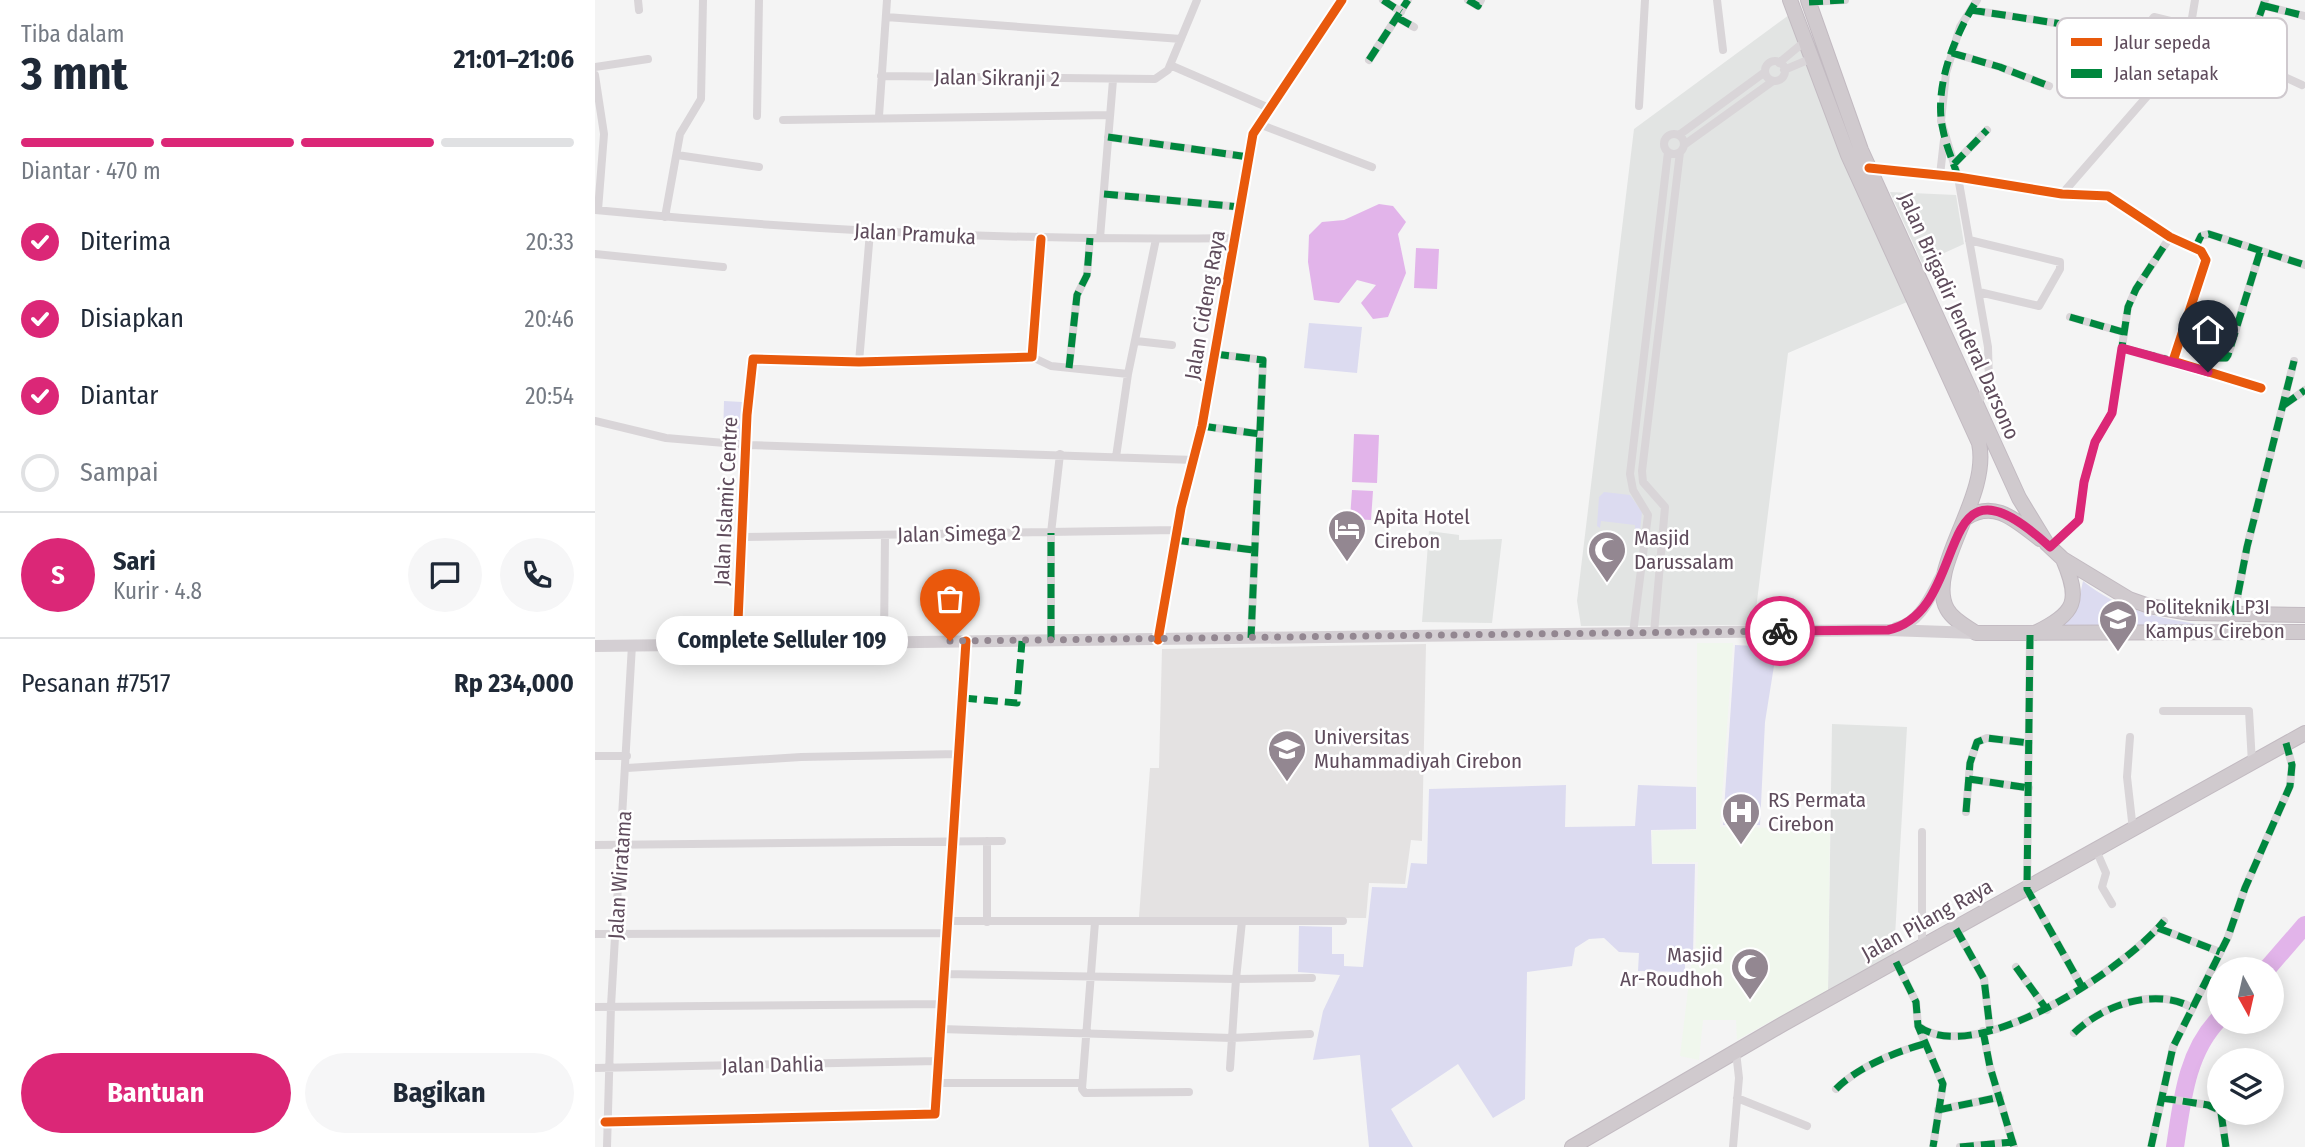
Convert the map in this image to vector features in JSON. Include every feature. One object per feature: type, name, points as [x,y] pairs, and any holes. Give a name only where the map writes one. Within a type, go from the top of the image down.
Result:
[{"type":"highway","name":"Jalan Brigadir Jenderal Darsono","points":[[1790,0],[1810,59],[1936,332],[1981,453],[1978,486],[1944,571]]},
{"type":"highway","name":"Jalan Brigadir Jenderal Darsono","points":[[1809,1],[1855,153],[1869,168],[1900,252]]},
{"type":"highway","name":"Jalan Brigadir Jenderal Darsono","points":[[1936,332],[1976,406],[2019,498],[2048,545],[2063,559],[2129,598],[2149,606],[2190,613],[2305,615]]},
{"type":"highway","points":[[1966,518],[1977,511],[2000,511],[2048,545]]},
{"type":"highway","points":[[2031,635],[2063,618],[2074,603],[2075,590],[2063,559]]},
{"type":"highway","points":[[1944,571],[1941,591],[1947,610],[1957,621],[1976,633],[2031,635],[2305,632]]},
{"type":"highway","name":"Jalan Pilang Raya","points":[[1572,1147],[2305,733]]},
{"type":"main road","points":[[1888,630],[1904,626],[1919,615],[1944,571]]},
{"type":"main road","points":[[595,646],[1888,630],[1976,633]]},
{"type":"street","points":[[638,0],[639,10]]},
{"type":"street","points":[[665,217],[684,124],[701,99],[703,0]]},
{"type":"street","points":[[757,116],[759,0]]},
{"type":"street","points":[[879,117],[887,0]]},
{"type":"street","points":[[1196,0],[1170,65],[1269,108]]},
{"type":"street","name":"Jalan Cideng Raya","points":[[1158,640],[1176,535],[1202,426],[1249,157],[1259,124],[1342,0]]},
{"type":"street","points":[[1383,0],[1414,27]]},
{"type":"street","points":[[1369,60],[1408,0]]},
{"type":"street","points":[[1468,0],[1478,5],[1481,0]]},
{"type":"street","points":[[1639,106],[1646,0]]},
{"type":"street","points":[[1717,0],[1723,50]]},
{"type":"street","points":[[1809,1],[1845,0]]},
{"type":"street","points":[[1940,175],[1945,138],[1942,107],[1952,53],[1960,27],[1977,0]]},
{"type":"street","points":[[2191,18],[2195,0]]},
{"type":"street","points":[[2265,3],[2305,16]]},
{"type":"street","points":[[1971,9],[2057,23]]},
{"type":"street","points":[[885,17],[1181,38]]},
{"type":"street","points":[[1668,152],[1682,148],[1773,81],[1780,79],[1782,66],[1804,42]]},
{"type":"street","points":[[1952,53],[2000,66],[2049,86]]},
{"type":"street","points":[[595,67],[648,59]]},
{"type":"street","points":[[1633,633],[1649,515],[1630,483],[1668,152],[1664,145],[1666,138],[1672,134],[1679,135],[1765,72],[1769,63],[1782,66],[1810,59]]},
{"type":"street","name":"Jalan Sikranji 2","points":[[881,76],[1156,79],[1170,65]]},
{"type":"street","points":[[1765,72],[1773,81]]},
{"type":"street","points":[[595,75],[604,134],[596,210]]},
{"type":"street","points":[[2287,77],[2302,85]]},
{"type":"street","points":[[1100,238],[1112,80]]},
{"type":"street","points":[[2062,194],[2147,98]]},
{"type":"street","points":[[783,120],[1110,115]]},
{"type":"street","points":[[1259,124],[1372,167]]},
{"type":"street","points":[[1954,164],[1987,130]]},
{"type":"street","points":[[595,142],[604,134]]},
{"type":"street","points":[[1654,633],[1654,607],[1665,507],[1641,477],[1682,148],[1679,135]]},
{"type":"street","points":[[1108,137],[1249,157]]},
{"type":"street","points":[[1945,138],[1958,177],[1990,367],[1986,393],[1976,406]]},
{"type":"street","points":[[677,155],[759,167]]},
{"type":"street","points":[[1869,168],[1958,177],[2062,194],[2108,196],[2170,237],[2195,248],[2204,255],[2204,270],[2173,361]]},
{"type":"street","points":[[1104,194],[1240,207]]},
{"type":"street","name":"Jalan Pramuka","points":[[596,210],[870,232],[1041,239],[1235,238]]},
{"type":"street","points":[[870,232],[859,362],[1032,357],[1040,362],[1069,368],[1128,374]]},
{"type":"street","points":[[2195,248],[2201,236],[2208,233],[2305,265]]},
{"type":"street","points":[[2048,545],[2079,520],[2084,482],[2095,442],[2112,413],[2123,332],[2136,289],[2170,237]]},
{"type":"street","points":[[1069,368],[1077,295],[1087,281],[1090,238]]},
{"type":"street","points":[[1032,357],[1041,239]]},
{"type":"street","points":[[1116,457],[1128,374],[1156,239]]},
{"type":"street","points":[[1969,240],[2060,262],[2060,269],[2039,306],[1979,292]]},
{"type":"street","points":[[2208,372],[2212,358],[2227,358],[2260,251]]},
{"type":"street","points":[[595,254],[723,267]]},
{"type":"street","points":[[2070,317],[2123,332]]},
{"type":"street","points":[[1136,341],[1172,345]]},
{"type":"street","points":[[2122,348],[2261,388]]},
{"type":"street","points":[[1215,354],[1263,360],[1251,638]]},
{"type":"street","name":"Jalan Islamic Centre","points":[[737,644],[748,445],[747,415],[754,359],[859,362]]},
{"type":"street","points":[[2234,615],[2250,534],[2294,361]]},
{"type":"street","points":[[1641,377],[1653,379]]},
{"type":"street","points":[[2284,405],[2305,390]]},
{"type":"street","points":[[1639,392],[1651,394]]},
{"type":"street","points":[[595,421],[666,438],[748,445],[1194,460]]},
{"type":"street","points":[[1202,426],[1260,434]]},
{"type":"street","points":[[1051,640],[1051,533],[1060,454]]},
{"type":"street","name":"Jalan Simega 2","points":[[742,537],[1051,533],[1176,535],[1254,550]]},
{"type":"street","points":[[884,642],[885,535]]},
{"type":"street","points":[[2031,635],[2027,889],[2083,987]]},
{"type":"street","points":[[605,1122],[933,1114],[949,933],[966,641]]},
{"type":"street","name":"Jalan Wiratama","points":[[607,1147],[605,1122],[632,645]]},
{"type":"street","points":[[2163,711],[2249,711],[2252,763]]},
{"type":"street","points":[[2130,737],[2126,777],[2133,830]]},
{"type":"street","points":[[1966,812],[1973,747],[1979,740],[2029,743]]},
{"type":"street","points":[[2151,1147],[2173,1047],[2220,952],[2290,786],[2292,765],[2286,743]]},
{"type":"street","points":[[627,768],[801,757],[959,754]]},
{"type":"street","points":[[595,756],[627,756]]},
{"type":"street","points":[[1969,779],[2029,788]]},
{"type":"street","points":[[1922,832],[1922,947]]},
{"type":"street","points":[[987,841],[987,922]]},
{"type":"street","points":[[595,845],[1002,841]]},
{"type":"street","points":[[2096,850],[2106,873],[2102,887],[2112,904]]},
{"type":"street","points":[[949,921],[1343,921]]},
{"type":"street","points":[[1230,1068],[1242,921]]},
{"type":"street","points":[[1095,922],[1082,1083],[1085,1093],[1189,1092]]},
{"type":"street","points":[[1918,1026],[1927,1031],[1953,1036],[1987,1030],[2047,1010],[2126,957],[2161,925],[2220,952]]},
{"type":"street","points":[[1956,929],[1984,979],[1990,1067],[2013,1144],[1960,1147]]},
{"type":"street","points":[[595,934],[949,933]]},
{"type":"street","points":[[1896,962],[1916,1002],[1918,1026],[1943,1084],[1933,1147]]},
{"type":"street","points":[[2016,967],[2047,1010]]},
{"type":"street","points":[[945,974],[1090,978],[1312,978]]},
{"type":"street","points":[[2074,1033],[2100,1012],[2121,1004],[2154,1000],[2183,1003],[2191,1007]]},
{"type":"street","points":[[595,1007],[944,1004]]},
{"type":"street","points":[[941,1029],[1232,1038],[1310,1034]]},
{"type":"street","points":[[1836,1089],[1847,1077],[1897,1051],[1924,1044]]},
{"type":"street","points":[[1733,1147],[1737,1098],[1736,1052]]},
{"type":"street","name":"Jalan Dahlia","points":[[595,1068],[938,1061]]},
{"type":"street","points":[[935,1083],[1082,1083]]},
{"type":"street","points":[[1938,1110],[2000,1097]]},
{"type":"street","points":[[1737,1098],[1807,1126]]},
{"type":"street","points":[[2162,1098],[2207,1107]]},
{"type":"street","points":[[2222,1125],[2226,1147]]},
{"type":"street","points":[[595,1135],[606,1135]]},
{"type":"shaded area","points":[[1789,15],[1907,302],[1788,353],[1754,625],[1581,626],[1577,601],[1634,129]]},
{"type":"shaded area","points":[[1890,192],[1956,195],[1964,244],[1922,263]]},
{"type":"shaded area","points":[[1379,204],[1393,206],[1406,222],[1398,234],[1406,273],[1388,317],[1373,319],[1361,303],[1376,285],[1357,280],[1339,303],[1314,300],[1308,262],[1309,235],[1322,222],[1344,220]]},
{"type":"shaded area","points":[[1416,248],[1439,249],[1437,289],[1414,288]]},
{"type":"shaded area","points":[[1309,323],[1362,327],[1357,373],[1304,368]]},
{"type":"shaded area","points":[[724,401],[742,402],[741,439],[723,439]]},
{"type":"shaded area","points":[[1354,434],[1379,435],[1377,483],[1352,482]]},
{"type":"shaded area","points":[[1352,490],[1373,491],[1371,520],[1350,519]]},
{"type":"shaded area","points":[[1604,492],[1630,495],[1642,512],[1640,531],[1635,531],[1635,525],[1601,521],[1600,528],[1597,526],[1599,497]]},
{"type":"shaded area","points":[[1429,531],[1459,535],[1459,540],[1502,539],[1492,623],[1422,622]]},
{"type":"shaded area","points":[[2083,581],[2125,606],[2203,625],[2060,627],[2077,609]]},
{"type":"shaded area","name":"RS Permata Cirebon","points":[[1697,643],[1733,643],[1720,827],[1830,829],[1828,990],[1737,1040],[1736,1020],[1703,1020],[1699,1060],[1680,1056],[1691,965],[1695,964],[1698,862],[1653,863],[1652,831],[1697,830]]},
{"type":"shaded area","name":"Universitas Muhammadiyah Cirebon","points":[[1426,644],[1422,841],[1411,840],[1405,884],[1369,883],[1366,918],[1139,917],[1150,768],[1159,768],[1162,649]]},
{"type":"shaded area","points":[[1735,645],[1777,647],[1765,722],[1760,825],[1723,825]]},
{"type":"shaded area","points":[[1832,724],[1907,727],[1894,954],[1828,990]]},
{"type":"shaded area","points":[[1566,785],[1565,827],[1635,826],[1638,785],[1696,787],[1696,829],[1651,830],[1652,864],[1695,864],[1693,955],[1685,962],[1685,972],[1638,971],[1639,953],[1619,952],[1604,938],[1589,939],[1575,948],[1572,966],[1527,972],[1525,1099],[1493,1118],[1458,1064],[1391,1109],[1413,1147],[1369,1147],[1360,1055],[1313,1060],[1323,1011],[1340,975],[1298,972],[1299,926],[1332,927],[1332,954],[1344,954],[1344,966],[1363,967],[1372,887],[1407,888],[1411,863],[1427,864],[1429,789]]},
{"type":"waterway","points":[[2277,957],[2305,925]]},
{"type":"waterway","points":[[2175,1147],[2187,1079],[2207,1034]]},
{"type":"marked path","points":[[1383,0],[1401,12]]},
{"type":"marked path","points":[[1369,60],[1408,0]]},
{"type":"marked path","points":[[1468,0],[1478,6],[1481,0]]},
{"type":"marked path","points":[[1809,2],[1845,0]]},
{"type":"marked path","points":[[1958,177],[1943,130],[1941,96],[1954,45],[1977,0]]},
{"type":"marked path","points":[[2259,18],[2265,0]]},
{"type":"marked path","points":[[2265,6],[2305,16]]},
{"type":"marked path","points":[[1971,10],[2057,23]]},
{"type":"marked path","points":[[1398,18],[1414,27]]},
{"type":"marked path","points":[[1952,53],[2000,67],[2049,86]]},
{"type":"marked path","points":[[1954,164],[1987,130]]},
{"type":"marked path","points":[[1108,137],[1249,157]]},
{"type":"marked path","points":[[1104,194],[1240,207]]},
{"type":"marked path","points":[[2195,248],[2201,236],[2209,234],[2305,265]]},
{"type":"marked path","points":[[2050,546],[2079,520],[2084,482],[2095,442],[2112,413],[2128,307],[2136,289],[2170,237],[2175,239]]},
{"type":"marked path","points":[[1069,368],[1077,295],[1087,275],[1090,238]]},
{"type":"marked path","points":[[2208,372],[2212,358],[2226,358],[2228,355],[2260,252]]},
{"type":"marked path","points":[[2070,317],[2123,332]]},
{"type":"marked path","points":[[2122,348],[2173,361]]},
{"type":"marked path","points":[[1215,354],[1263,360],[1251,638]]},
{"type":"marked path","points":[[2234,615],[2247,547],[2294,361]]},
{"type":"marked path","points":[[2284,405],[2305,390]]},
{"type":"marked path","points":[[1202,426],[1260,434]]},
{"type":"marked path","points":[[1051,533],[1051,640]]},
{"type":"marked path","points":[[1175,540],[1254,550]]},
{"type":"marked path","points":[[2030,635],[2027,889],[2082,987]]},
{"type":"marked path","points":[[963,698],[1017,703],[1022,641]]},
{"type":"marked path","points":[[1966,812],[1970,763],[1977,742],[1987,738],[2029,743]]},
{"type":"marked path","points":[[2151,1147],[2173,1047],[2228,937],[2245,888],[2290,786],[2292,765],[2286,743]]},
{"type":"marked path","points":[[1969,779],[2029,788]]},
{"type":"marked path","points":[[1918,1026],[1944,1036],[1976,1034],[2012,1024],[2085,986],[2118,963],[2164,921]]},
{"type":"marked path","points":[[2158,928],[2220,952]]},
{"type":"marked path","points":[[1956,929],[1984,979],[1990,1029]]},
{"type":"marked path","points":[[1896,962],[1916,1002],[1918,1026],[1943,1084],[1933,1147]]},
{"type":"marked path","points":[[2016,967],[2047,1010]]},
{"type":"marked path","points":[[2074,1033],[2099,1015],[2129,1002],[2161,999],[2191,1007]]},
{"type":"marked path","points":[[1983,1031],[1990,1067],[2014,1147]]},
{"type":"marked path","points":[[1836,1089],[1877,1061],[1924,1044]]},
{"type":"marked path","points":[[1938,1110],[2000,1097]]},
{"type":"marked path","points":[[2162,1098],[2207,1105]]},
{"type":"marked path","points":[[2223,1125],[2226,1147]]},
{"type":"marked path","points":[[1960,1147],[2013,1142]]},
{"type":"cycle path","points":[[1158,640],[1181,508],[1202,426],[1253,134],[1342,0]]},
{"type":"cycle path","points":[[1869,168],[1958,177],[2062,194],[2108,196],[2170,237],[2201,251],[2206,260],[2173,361],[2261,388]]},
{"type":"cycle path","points":[[737,644],[747,415],[753,359],[859,362],[1032,357],[1041,239]]},
{"type":"cycle path","points":[[605,1122],[935,1114],[966,641]]},
{"type":"way so far","points":[[950,641],[1780,631]]},
{"type":"place","name":"Apita Hotel Cirebon","points":[[1347,563]]},
{"type":"place","name":"Masjid Darussalam","points":[[1607,584]]},
{"type":"place","name":"Complete Selluler 109","points":[[950,641]]},
{"type":"place","name":"Politeknik LP3I Kampus Cirebon","points":[[2118,653]]},
{"type":"place","name":"Universitas Muhammadiyah Cirebon","points":[[1287,783]]},
{"type":"place","name":"RS Permata Cirebon","points":[[1741,846]]},
{"type":"place","name":"Masjid Ar-Roudhoh","points":[[1750,1001]]},
{"type":"route","points":[[1780,631],[1888,630],[1904,626],[1919,615],[1944,571],[1966,518],[1977,511],[1988,509],[2008,514],[2050,547],[2079,520],[2084,482],[2095,442],[2112,413],[2122,348],[2208,372]]}]
